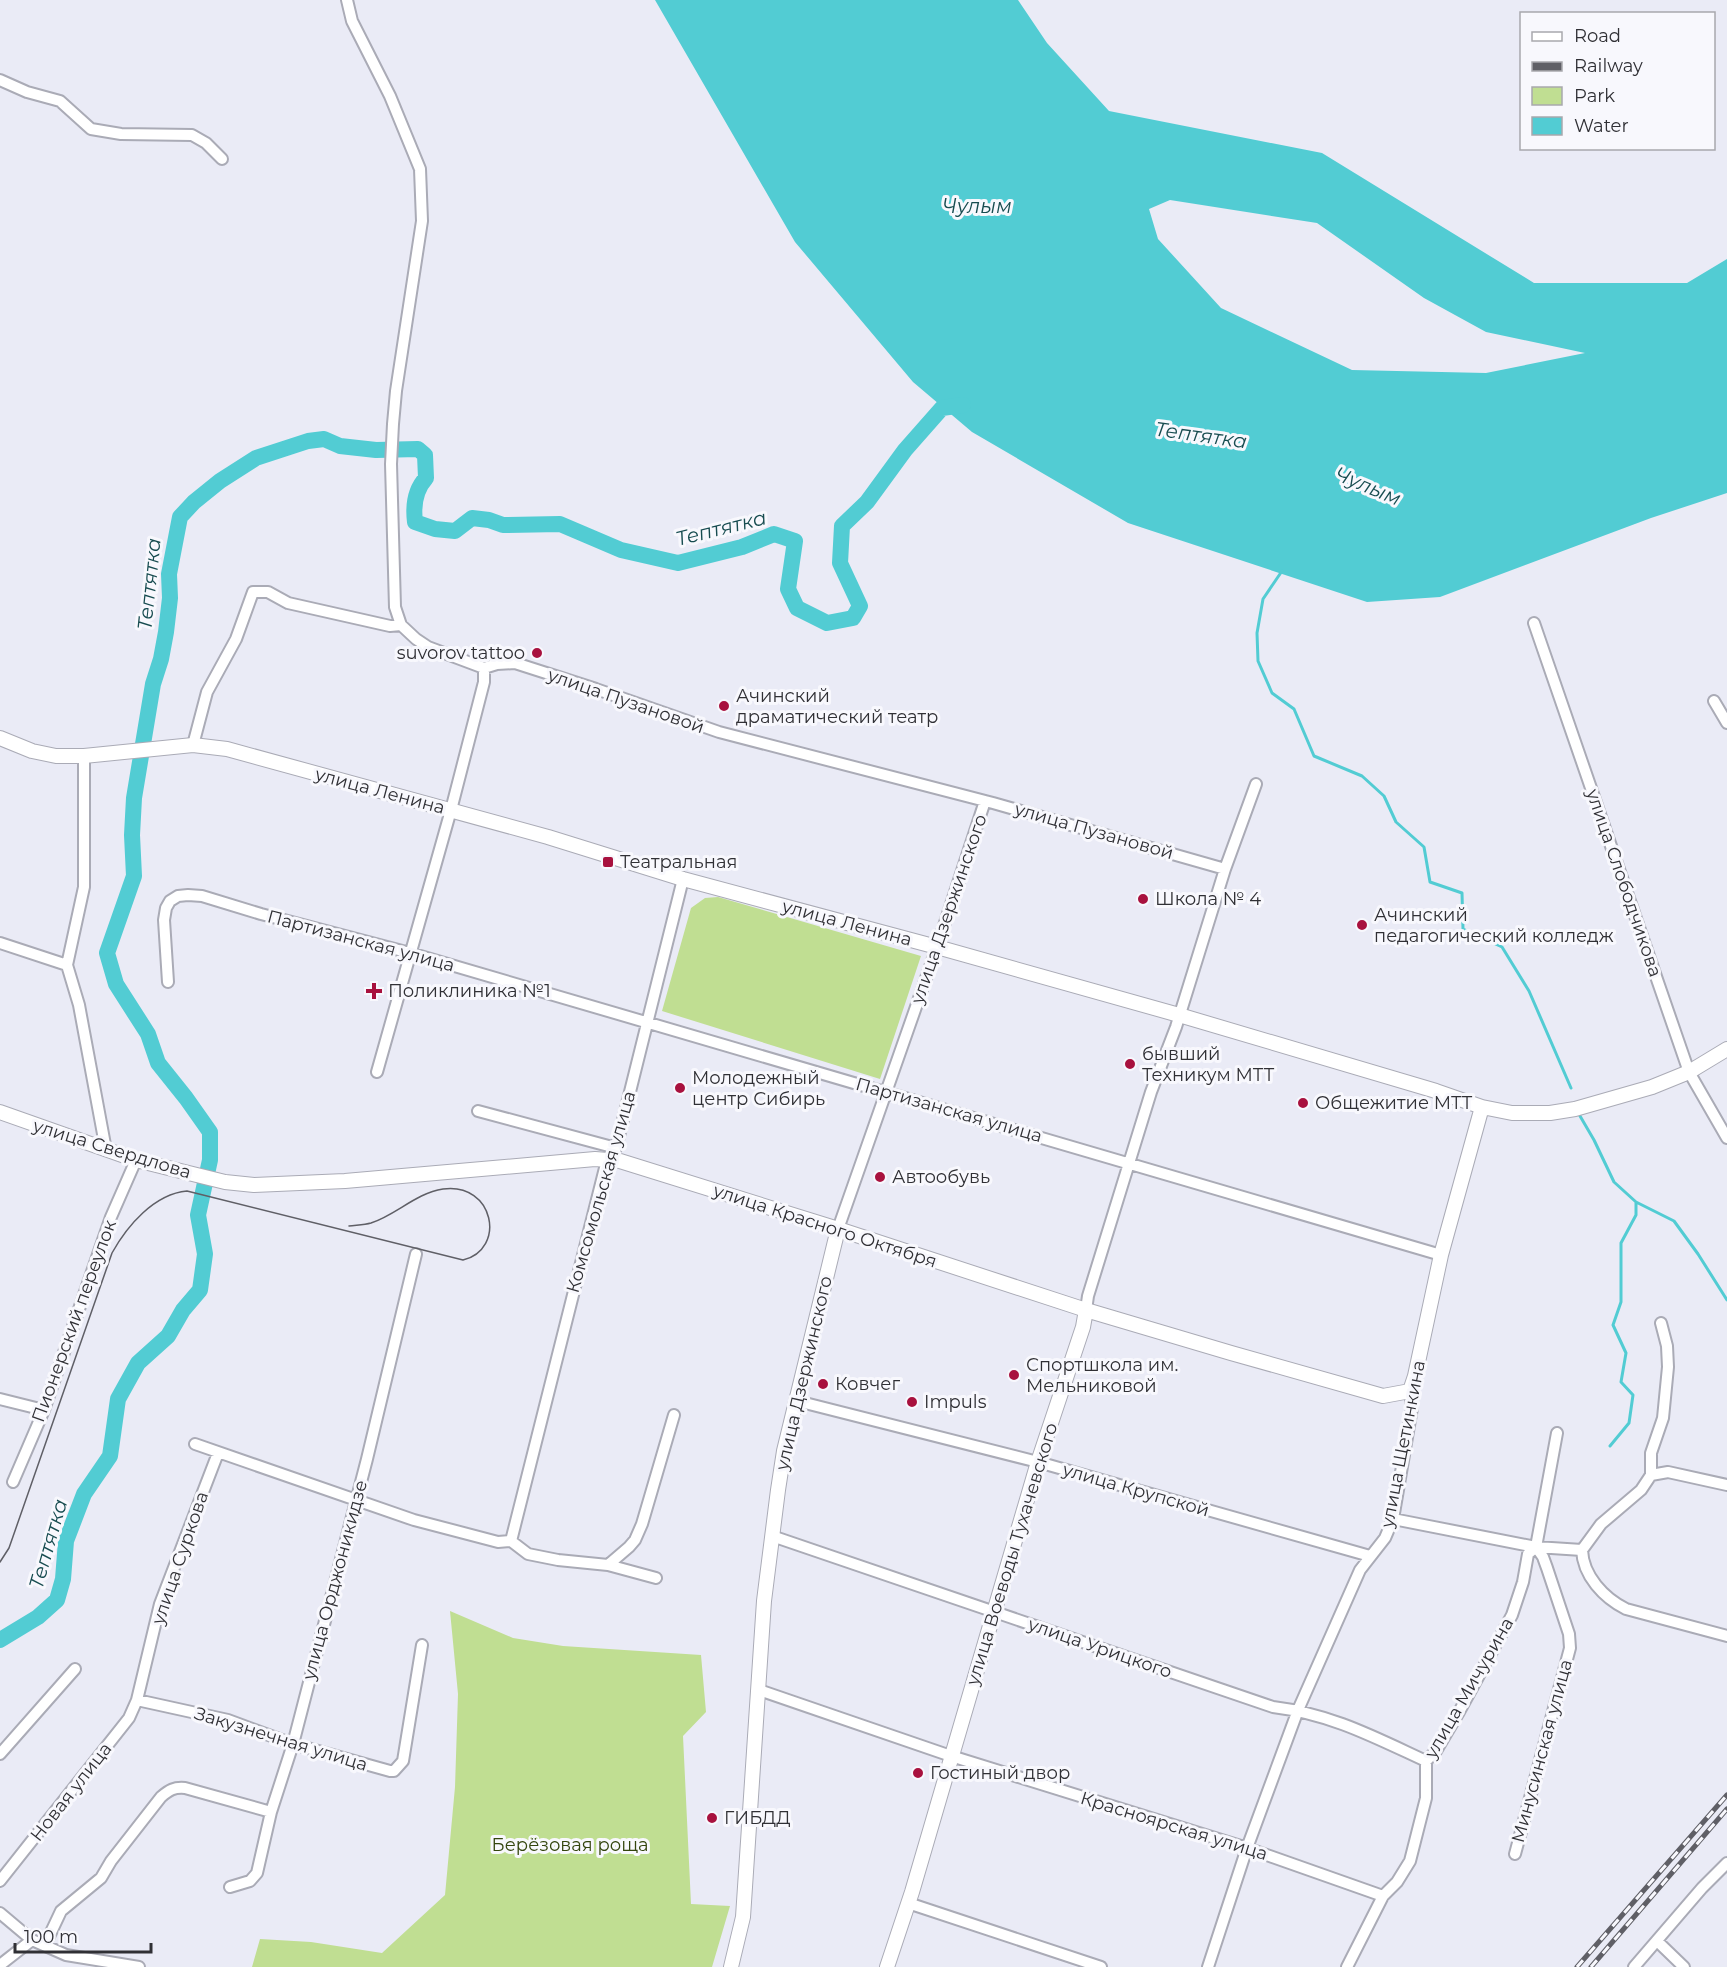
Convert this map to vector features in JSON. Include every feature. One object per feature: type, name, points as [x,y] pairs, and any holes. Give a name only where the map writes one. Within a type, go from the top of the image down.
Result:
[{"type":"main road","name":"улица Ленина","points":[[0,738],[42,753],[84,756],[193,745],[227,749],[548,837],[683,879],[1179,1015],[1436,1091],[1482,1107],[1512,1113],[1531,1114],[1575,1109],[1652,1087],[1689,1072],[1727,1049]]},
{"type":"main road","name":"улица Щетинкина","points":[[1410,1391],[1441,1255],[1482,1107]]},
{"type":"main road","name":"улица Свердлова","points":[[1,1115],[136,1160],[225,1182]]},
{"type":"main road","name":"улица Красного Октября","points":[[225,1182],[291,1185],[611,1154],[620,1161],[1086,1310],[1383,1395],[1410,1391]]},
{"type":"main road","name":"улица Дзержинского","points":[[731,1967],[743,1917],[764,1601],[784,1451],[838,1229]]},
{"type":"main road","name":"улица Воеводы Тухачевского","points":[[887,1967],[1038,1462],[1083,1328],[1086,1310]]},
{"type":"street","points":[[347,0],[352,21],[390,96],[420,169],[422,221],[393,424],[391,464],[394,594],[397,616],[409,634],[428,647],[484,668],[484,682],[451,810],[377,1072]]},
{"type":"street","points":[[0,80],[27,92],[60,101],[91,129],[121,135],[192,135],[206,143],[222,159]]},
{"type":"street","points":[[193,745],[207,692],[236,639],[253,592],[268,592],[288,603],[390,626],[401,625]]},
{"type":"street","name":"улица Слободчикова","points":[[1534,623],[1689,1072],[1727,1138]]},
{"type":"street","name":"улица Пузановой","points":[[484,668],[497,664],[515,663],[719,732],[986,801],[1226,869]]},
{"type":"street","points":[[1714,700],[1727,723]]},
{"type":"street","points":[[84,756],[84,887],[67,965],[79,1005],[106,1150]]},
{"type":"street","name":"улица Воеводы Тухачевского","points":[[1086,1310],[1088,1296],[1128,1163],[1256,784]]},
{"type":"street","name":"улица Дзержинского","points":[[838,1229],[986,801]]},
{"type":"street","name":"Комсомольская улица","points":[[511,1541],[611,1154],[648,1022],[683,879]]},
{"type":"street","name":"Партизанская улица","points":[[168,982],[164,920],[166,908],[170,901],[178,896],[202,896],[410,953],[1441,1255]]},
{"type":"street","points":[[0,943],[67,965]]},
{"type":"street","points":[[478,1111],[611,1154]]},
{"type":"street","name":"Пионерский переулок","points":[[13,1482],[44,1410],[111,1217],[136,1160]]},
{"type":"street","name":"улица Орджоникидзе","points":[[230,1887],[250,1881],[257,1873],[271,1812],[293,1743],[417,1254]]},
{"type":"street","points":[[1661,1323],[1667,1346],[1668,1367],[1664,1418],[1651,1453],[1651,1475],[1641,1491],[1601,1524],[1582,1550],[1584,1562],[1601,1592],[1626,1609],[1727,1636]]},
{"type":"street","name":"улица Щетинкина","points":[[1208,1967],[1247,1848],[1298,1710],[1360,1570],[1385,1538],[1393,1519],[1412,1408],[1410,1391]]},
{"type":"street","points":[[0,1399],[44,1410]]},
{"type":"street","name":"улица Крупской","points":[[797,1401],[1038,1462],[1370,1556]]},
{"type":"street","points":[[608,1565],[635,1540],[642,1524],[674,1415]]},
{"type":"street","name":"улица Мичурина","points":[[1347,1967],[1383,1896],[1397,1882],[1410,1861],[1426,1798],[1426,1761],[1436,1751],[1459,1712],[1512,1615],[1528,1554],[1536,1547],[1557,1433]]},
{"type":"street","points":[[195,1444],[414,1520],[498,1542],[511,1541],[528,1554],[558,1560],[608,1565],[656,1578]]},
{"type":"street","name":"улица Суркова","points":[[137,1700],[160,1604],[218,1453]]},
{"type":"street","points":[[1651,1475],[1668,1473],[1727,1485]]},
{"type":"street","points":[[1393,1519],[1536,1547],[1582,1550]]},
{"type":"street","name":"улица Урицкого","points":[[772,1536],[1273,1707],[1298,1710],[1334,1719],[1426,1761]]},
{"type":"street","name":"Минусинская улица","points":[[1515,1854],[1570,1648],[1569,1634],[1547,1568],[1536,1547]]},
{"type":"street","name":"Закузнечная улица","points":[[137,1700],[228,1720],[293,1743],[394,1771],[403,1761],[422,1644]]},
{"type":"street","points":[[0,1754],[75,1669]]},
{"type":"street","name":"Красноярская улица","points":[[759,1690],[951,1756],[1247,1848],[1383,1896]]},
{"type":"street","name":"Новая улица","points":[[0,1881],[129,1718],[137,1700]]},
{"type":"street","points":[[45,1945],[61,1911],[101,1878],[111,1860],[168,1791],[174,1788],[185,1788],[271,1812]]},
{"type":"street","points":[[1634,1967],[1702,1888],[1727,1863]]},
{"type":"street","points":[[908,1903],[1101,1967]]},
{"type":"street","points":[[0,1913],[32,1940],[66,1955],[139,1967]]},
{"type":"street","points":[[0,1965],[32,1940]]},
{"type":"street","points":[[1657,1941],[1684,1967]]},
{"type":"green space","points":[[718,897],[921,956],[880,1079],[662,1011],[691,908],[705,898]]},
{"type":"green space","name":"Берёзовая роща","points":[[450,1611],[513,1638],[563,1646],[701,1655],[706,1712],[683,1736],[691,1904],[730,1906],[712,1967],[252,1967],[260,1939],[311,1942],[382,1953],[445,1895],[455,1787],[458,1694]]},
{"type":"water","name":"Чулым","points":[[655,0],[1018,0],[1047,43],[1109,111],[1322,153],[1534,283],[1687,283],[1727,259],[1727,493],[1651,518],[1440,597],[1367,602],[1128,523],[972,432],[913,382],[795,242]],"holes":[[[1170,200],[1317,223],[1424,298],[1486,332],[1585,353],[1486,373],[1352,370],[1221,308],[1158,239],[1149,209]]]},
{"type":"waterway","name":"Тептятка","points":[[0,1640],[38,1617],[57,1600],[63,1579],[66,1541],[84,1494],[110,1456],[118,1399],[138,1363],[168,1336],[183,1310],[200,1290],[205,1254],[198,1215],[210,1160],[210,1132],[158,1063],[148,1034],[116,984],[107,953],[134,876],[132,835],[134,798],[153,684],[166,632],[170,598],[169,574],[180,517],[220,481],[256,458],[308,441],[324,439],[340,446],[376,450],[418,449],[425,455],[426,478],[419,488],[416,499],[415,522],[435,529],[455,531],[472,518],[503,525],[560,524],[621,550],[678,563],[742,547],[774,534],[795,541],[788,589],[797,608],[827,623],[853,618],[860,606],[840,563],[842,526],[867,502],[905,450],[942,408],[963,405]]},
{"type":"waterway","points":[[1282,571],[1263,599],[1257,633],[1258,661],[1272,693],[1294,709],[1314,756],[1362,776],[1384,796],[1396,822],[1424,847],[1430,882],[1462,893],[1463,929],[1502,947],[1529,991],[1571,1088]]},
{"type":"waterway","points":[[1580,1116],[1614,1182],[1636,1202],[1674,1221],[1727,1300]]},
{"type":"waterway","points":[[1610,1446],[1629,1423],[1633,1395],[1621,1382],[1626,1353],[1613,1325],[1621,1302],[1621,1243],[1636,1215],[1636,1202]]},
{"type":"tram line","points":[[0,1562],[9,1548],[112,1253],[125,1232],[143,1213],[163,1198],[187,1191],[463,1260],[477,1254],[486,1243],[489,1218],[483,1205],[474,1196],[460,1190],[443,1189],[415,1199],[389,1215],[368,1224],[349,1226]]},
{"type":"railway","points":[[1577,1967],[1727,1795]]},
{"type":"railway","points":[[1591,1967],[1727,1809]]},
{"type":"place","name":"suvorov tattoo","points":[[537,653]]},
{"type":"place","name":"Ачинский драматический театр","points":[[724,706]]},
{"type":"place","name":"Театральная","points":[[608,862]]},
{"type":"place","name":"Школа № 4","points":[[1143,899]]},
{"type":"place","name":"Ачинский педагогический колледж","points":[[1362,925]]},
{"type":"place","name":"Поликлиника №1","points":[[374,991]]},
{"type":"place","name":"бывший Техникум МТТ","points":[[1130,1064]]},
{"type":"place","name":"Молодежный центр Сибирь","points":[[680,1088]]},
{"type":"place","name":"Общежитие МТТ","points":[[1303,1103]]},
{"type":"place","name":"Автообувь","points":[[880,1177]]},
{"type":"place","name":"Спортшкола им. Мельниковой","points":[[1014,1375]]},
{"type":"place","name":"Ковчег","points":[[823,1384]]},
{"type":"place","name":"Impuls","points":[[912,1402]]},
{"type":"place","name":"Гостиный двор","points":[[918,1773]]},
{"type":"place","name":"ГИБДД","points":[[712,1818]]}]
